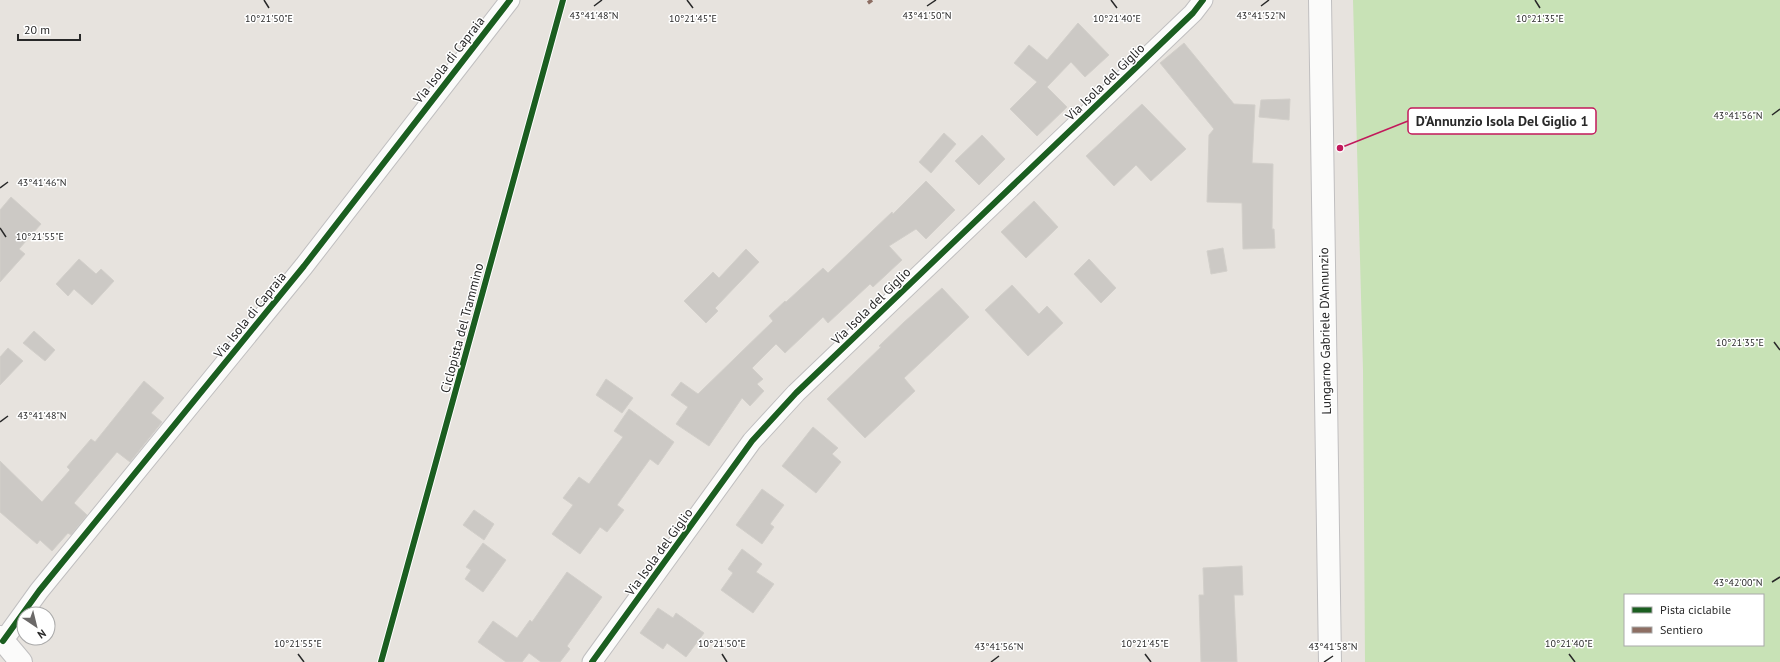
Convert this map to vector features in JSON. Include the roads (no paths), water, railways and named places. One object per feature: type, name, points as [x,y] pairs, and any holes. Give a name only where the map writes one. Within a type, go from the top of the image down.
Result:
[{"type":"main road","name":"Lungarno Gabriele D'Annunzio","points":[[1320,0],[1330,662]]},
{"type":"main road","points":[[2,639],[21,662]]},
{"type":"street","name":"Via Isola di Capraia","points":[[2,639],[39,591],[304,266],[510,0]]},
{"type":"street","name":"Via Isola del Giglio","points":[[592,662],[761,430],[796,393],[1193,13],[1203,0]]},
{"type":"place","name":"D'Annunzio Isola Del Giglio 1","points":[[1340,148]]}]
